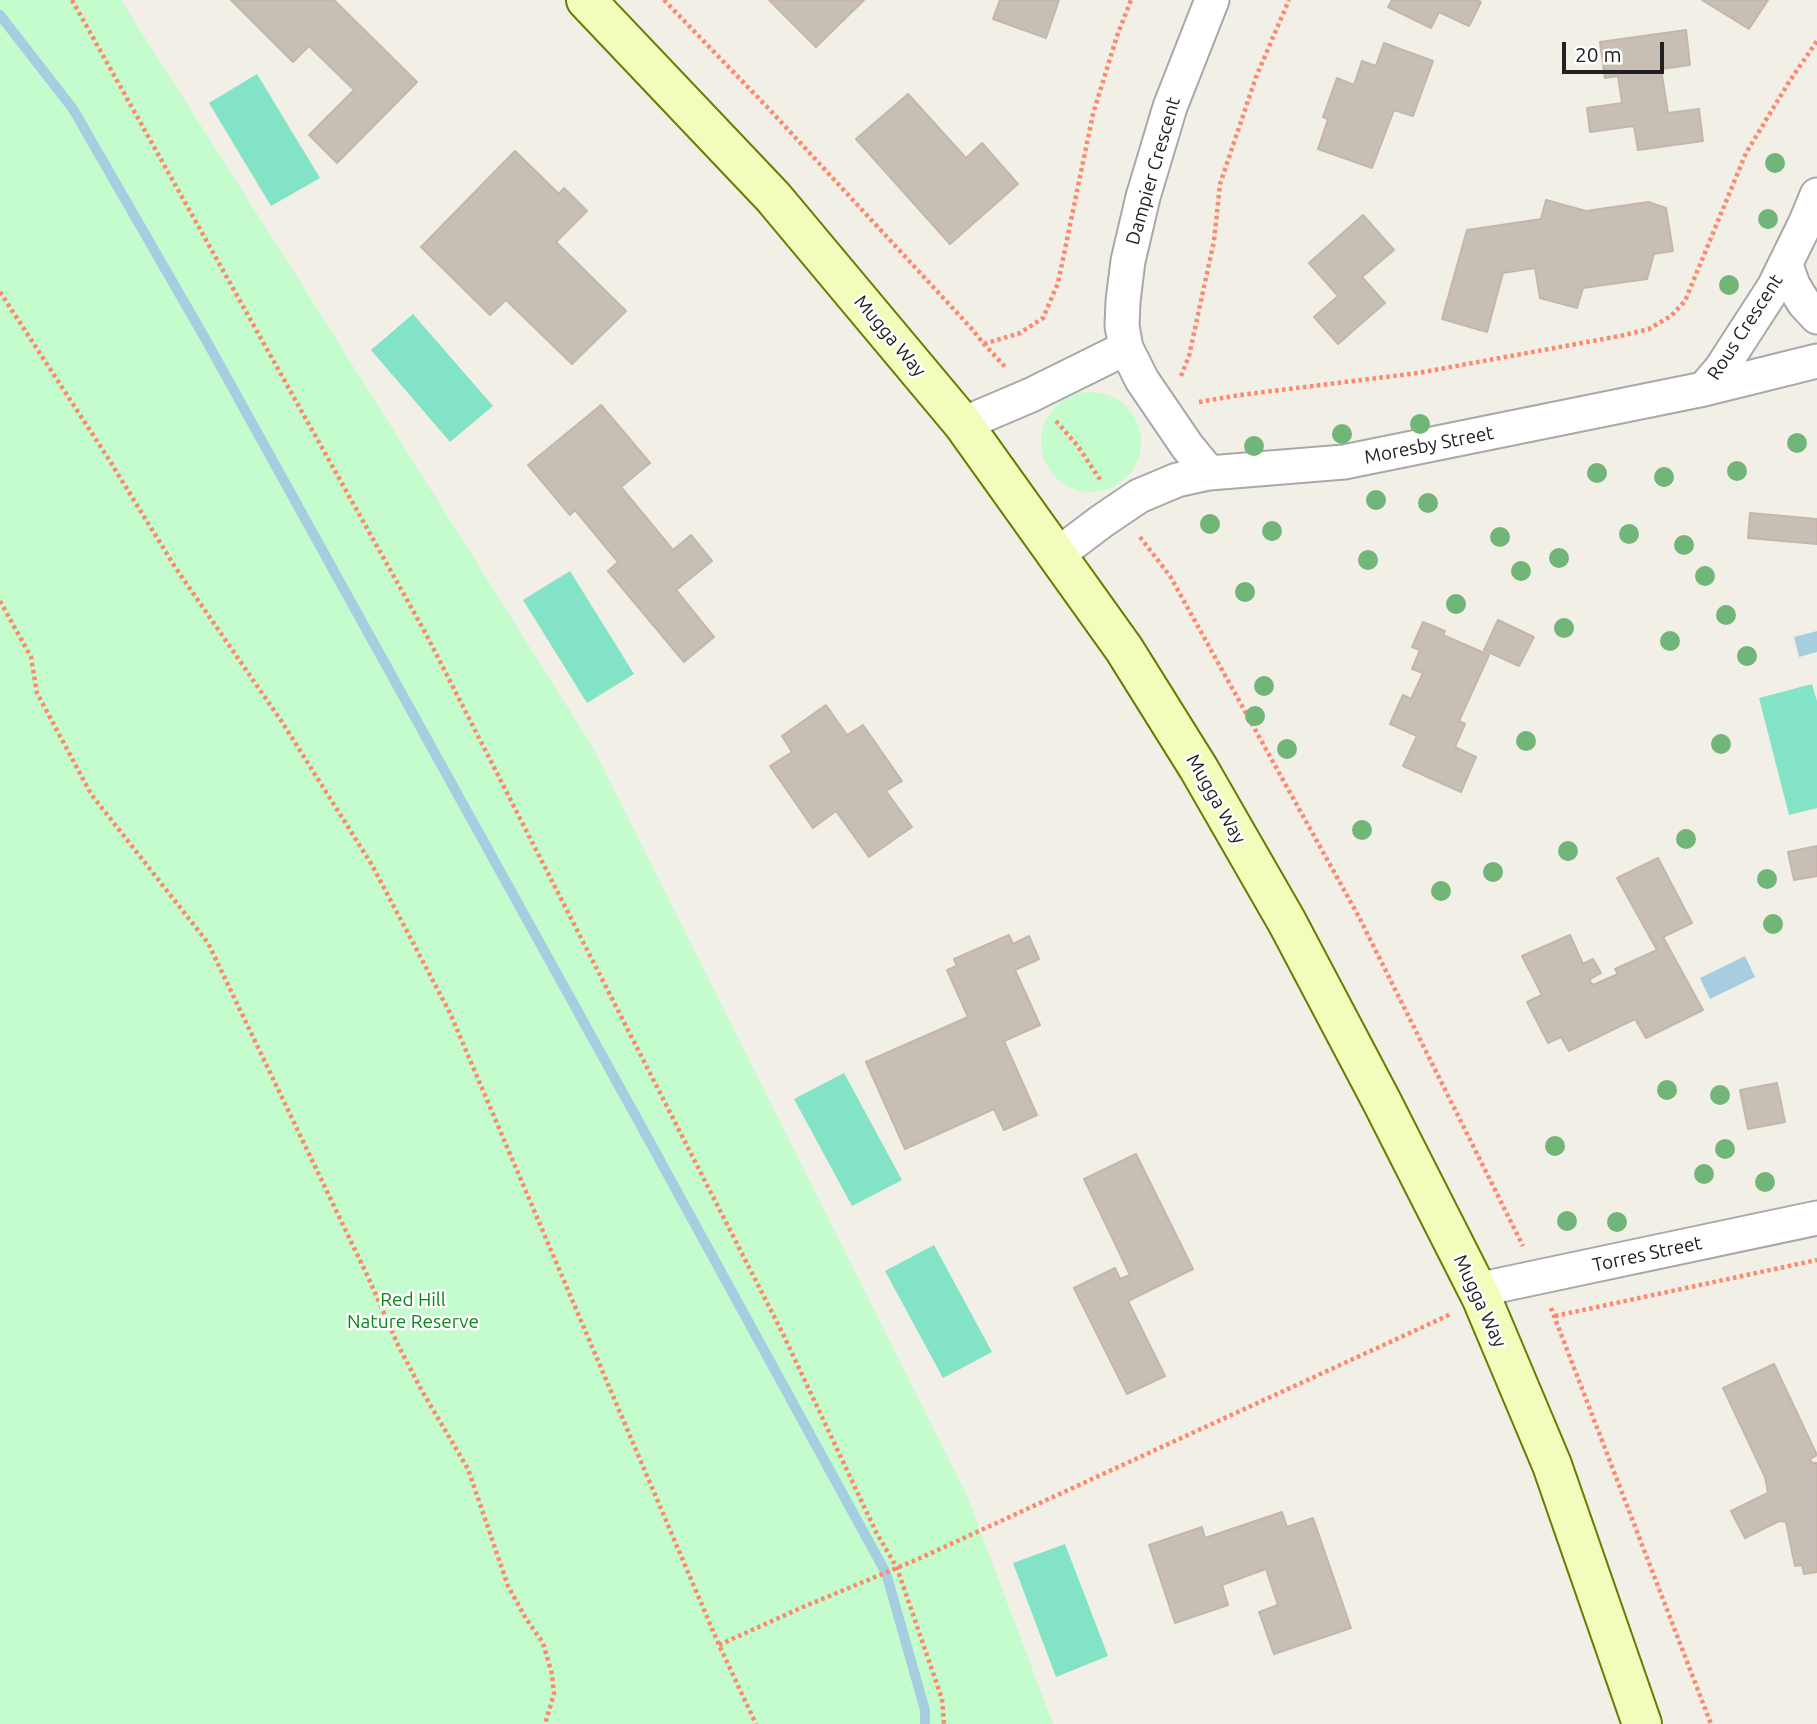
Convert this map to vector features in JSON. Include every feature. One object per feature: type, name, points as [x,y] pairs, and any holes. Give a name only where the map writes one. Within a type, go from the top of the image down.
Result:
[{"type":"main road","name":"Mugga Way","points":[[586,0],[773,197],[963,424],[1124,649],[1199,769],[1274,899],[1381,1100],[1480,1295],[1552,1465],[1642,1724]]},
{"type":"street","name":"Dampier Crescent","points":[[1209,473],[1142,380],[1126,348],[1122,326],[1128,261],[1143,197],[1170,107],[1212,0]]},
{"type":"street","name":"Rous Crescent","points":[[1704,389],[1721,369],[1774,287],[1817,195]]},
{"type":"street","name":"Rous Crescent","points":[[1786,265],[1793,285],[1817,317]]},
{"type":"street","points":[[963,424],[1031,395],[1126,348]]},
{"type":"street","name":"Moresby Street","points":[[1057,555],[1139,496],[1177,480],[1209,473],[1344,462],[1704,389],[1817,361]]},
{"type":"street","name":"Torres Street","points":[[1480,1295],[1539,1277],[1817,1218]]},
{"type":"path","points":[[72,0],[426,634],[783,1334],[876,1532],[898,1568],[942,1699],[944,1724]]},
{"type":"path","points":[[664,0],[788,129],[1077,445],[1119,510],[1170,576],[1359,917],[1539,1277],[1711,1724]]},
{"type":"path","points":[[984,344],[1020,333],[1043,318],[1058,283],[1093,114],[1131,0]]},
{"type":"path","points":[[1166,416],[1189,356],[1214,241],[1220,184],[1256,77],[1289,0]]},
{"type":"path","points":[[1166,416],[1189,404],[1418,373],[1620,337],[1649,329],[1671,316],[1685,301],[1746,153],[1817,41]]},
{"type":"path","points":[[0,292],[175,567],[282,722],[372,865],[418,951],[450,1013],[719,1645],[756,1724]]},
{"type":"path","points":[[0,601],[31,657],[37,693],[91,794],[208,943],[398,1345],[468,1469],[508,1586],[525,1618],[543,1643],[552,1674],[554,1694],[545,1724]]},
{"type":"path","points":[[1555,1316],[1817,1260]]},
{"type":"path","points":[[719,1645],[916,1560],[1480,1295]]},
{"type":"green space","name":"Red Hill Nature Reserve","points":[[0,0],[121,0],[592,746],[967,1496],[1053,1724],[0,1724]]},
{"type":"green space","points":[[257,74],[320,178],[271,206],[209,103]]},
{"type":"green space","points":[[413,314],[493,406],[450,442],[371,350]]},
{"type":"green space","points":[[1091,392],[1119,400],[1133,414],[1141,442],[1133,470],[1119,484],[1091,492],[1063,484],[1049,470],[1041,442],[1049,414],[1063,400]]},
{"type":"green space","points":[[570,571],[634,674],[587,703],[523,600]]},
{"type":"green space","points":[[1812,684],[1817,701],[1817,808],[1789,815],[1759,698]]},
{"type":"green space","points":[[844,1073],[902,1180],[852,1206],[794,1099]]},
{"type":"green space","points":[[934,1245],[992,1352],[943,1378],[885,1271]]},
{"type":"green space","points":[[1065,1544],[1108,1656],[1056,1677],[1013,1563]]},
{"type":"water","points":[[1817,631],[1817,652],[1799,657],[1794,637]]},
{"type":"water","points":[[1745,956],[1755,977],[1710,999],[1700,978]]},
{"type":"building","points":[[231,0],[334,0],[417,82],[337,163],[309,135],[354,90],[309,46],[293,62]]},
{"type":"building","points":[[769,0],[864,0],[816,47]]},
{"type":"building","points":[[1000,0],[1059,0],[1046,38],[993,19]]},
{"type":"building","points":[[1392,0],[1481,2],[1469,26],[1439,12],[1431,28],[1388,7]]},
{"type":"building","points":[[1702,0],[1768,0],[1749,29]]},
{"type":"building","points":[[1686,30],[1690,65],[1661,69],[1668,113],[1699,109],[1703,141],[1638,150],[1634,126],[1590,132],[1587,108],[1622,103],[1618,76],[1605,78],[1600,42]]},
{"type":"building","points":[[1384,43],[1433,61],[1413,116],[1394,110],[1372,168],[1318,149],[1328,119],[1323,117],[1337,78],[1354,85],[1362,61],[1376,66]]},
{"type":"building","points":[[908,94],[966,158],[982,143],[1018,184],[950,244],[856,139]]},
{"type":"building","points":[[515,151],[559,194],[564,188],[587,211],[556,242],[626,311],[572,364],[506,300],[490,315],[421,247]]},
{"type":"building","points":[[1546,200],[1586,211],[1648,202],[1666,208],[1673,251],[1654,254],[1647,279],[1583,288],[1577,308],[1540,298],[1535,268],[1503,273],[1487,332],[1442,319],[1467,230],[1541,219]]},
{"type":"building","points":[[1363,215],[1394,250],[1362,277],[1385,303],[1338,344],[1314,317],[1338,296],[1309,263]]},
{"type":"building","points":[[601,405],[650,463],[621,487],[673,550],[691,535],[712,561],[676,590],[714,637],[684,662],[608,571],[618,562],[575,510],[570,515],[528,465]]},
{"type":"building","points":[[1750,513],[1817,519],[1817,544],[1748,538]]},
{"type":"building","points":[[1498,620],[1534,637],[1519,666],[1484,650]]},
{"type":"building","points":[[1423,622],[1445,631],[1443,635],[1489,655],[1459,721],[1465,724],[1455,747],[1476,757],[1461,792],[1403,766],[1417,736],[1390,724],[1403,695],[1411,699],[1423,673],[1412,669],[1420,650],[1412,647]]},
{"type":"building","points":[[826,705],[847,735],[863,725],[902,781],[886,791],[912,827],[869,857],[836,811],[813,828],[770,766],[792,752],[782,736]]},
{"type":"building","points":[[1817,846],[1817,876],[1794,880],[1788,852]]},
{"type":"building","points":[[1658,858],[1692,923],[1663,937],[1703,1010],[1646,1038],[1635,1019],[1569,1051],[1561,1037],[1548,1043],[1527,1002],[1542,995],[1522,956],[1570,935],[1583,964],[1593,959],[1601,973],[1589,980],[1593,985],[1618,974],[1615,969],[1657,950],[1617,878]]},
{"type":"building","points":[[1009,935],[1013,944],[1029,936],[1039,959],[1015,970],[1040,1025],[1004,1041],[1037,1115],[1004,1130],[994,1109],[905,1149],[866,1062],[968,1017],[947,970],[957,966],[954,959]]},
{"type":"building","points":[[1777,1083],[1785,1122],[1748,1129],[1740,1090]]},
{"type":"building","points":[[1136,1154],[1193,1269],[1128,1301],[1165,1376],[1127,1394],[1074,1288],[1115,1268],[1120,1279],[1130,1275],[1084,1179]]},
{"type":"building","points":[[1774,1364],[1817,1455],[1810,1459],[1812,1463],[1817,1463],[1817,1572],[1804,1574],[1802,1565],[1795,1566],[1786,1522],[1779,1521],[1745,1538],[1731,1511],[1768,1493],[1765,1477],[1723,1388]]},
{"type":"building","points":[[1282,1512],[1287,1527],[1313,1518],[1351,1628],[1274,1654],[1259,1612],[1278,1605],[1266,1569],[1222,1585],[1228,1605],[1175,1623],[1149,1545],[1202,1527],[1205,1538]]},
{"type":"waterway","points":[[0,15],[73,109],[206,340],[886,1573],[925,1710],[925,1724]]}]
